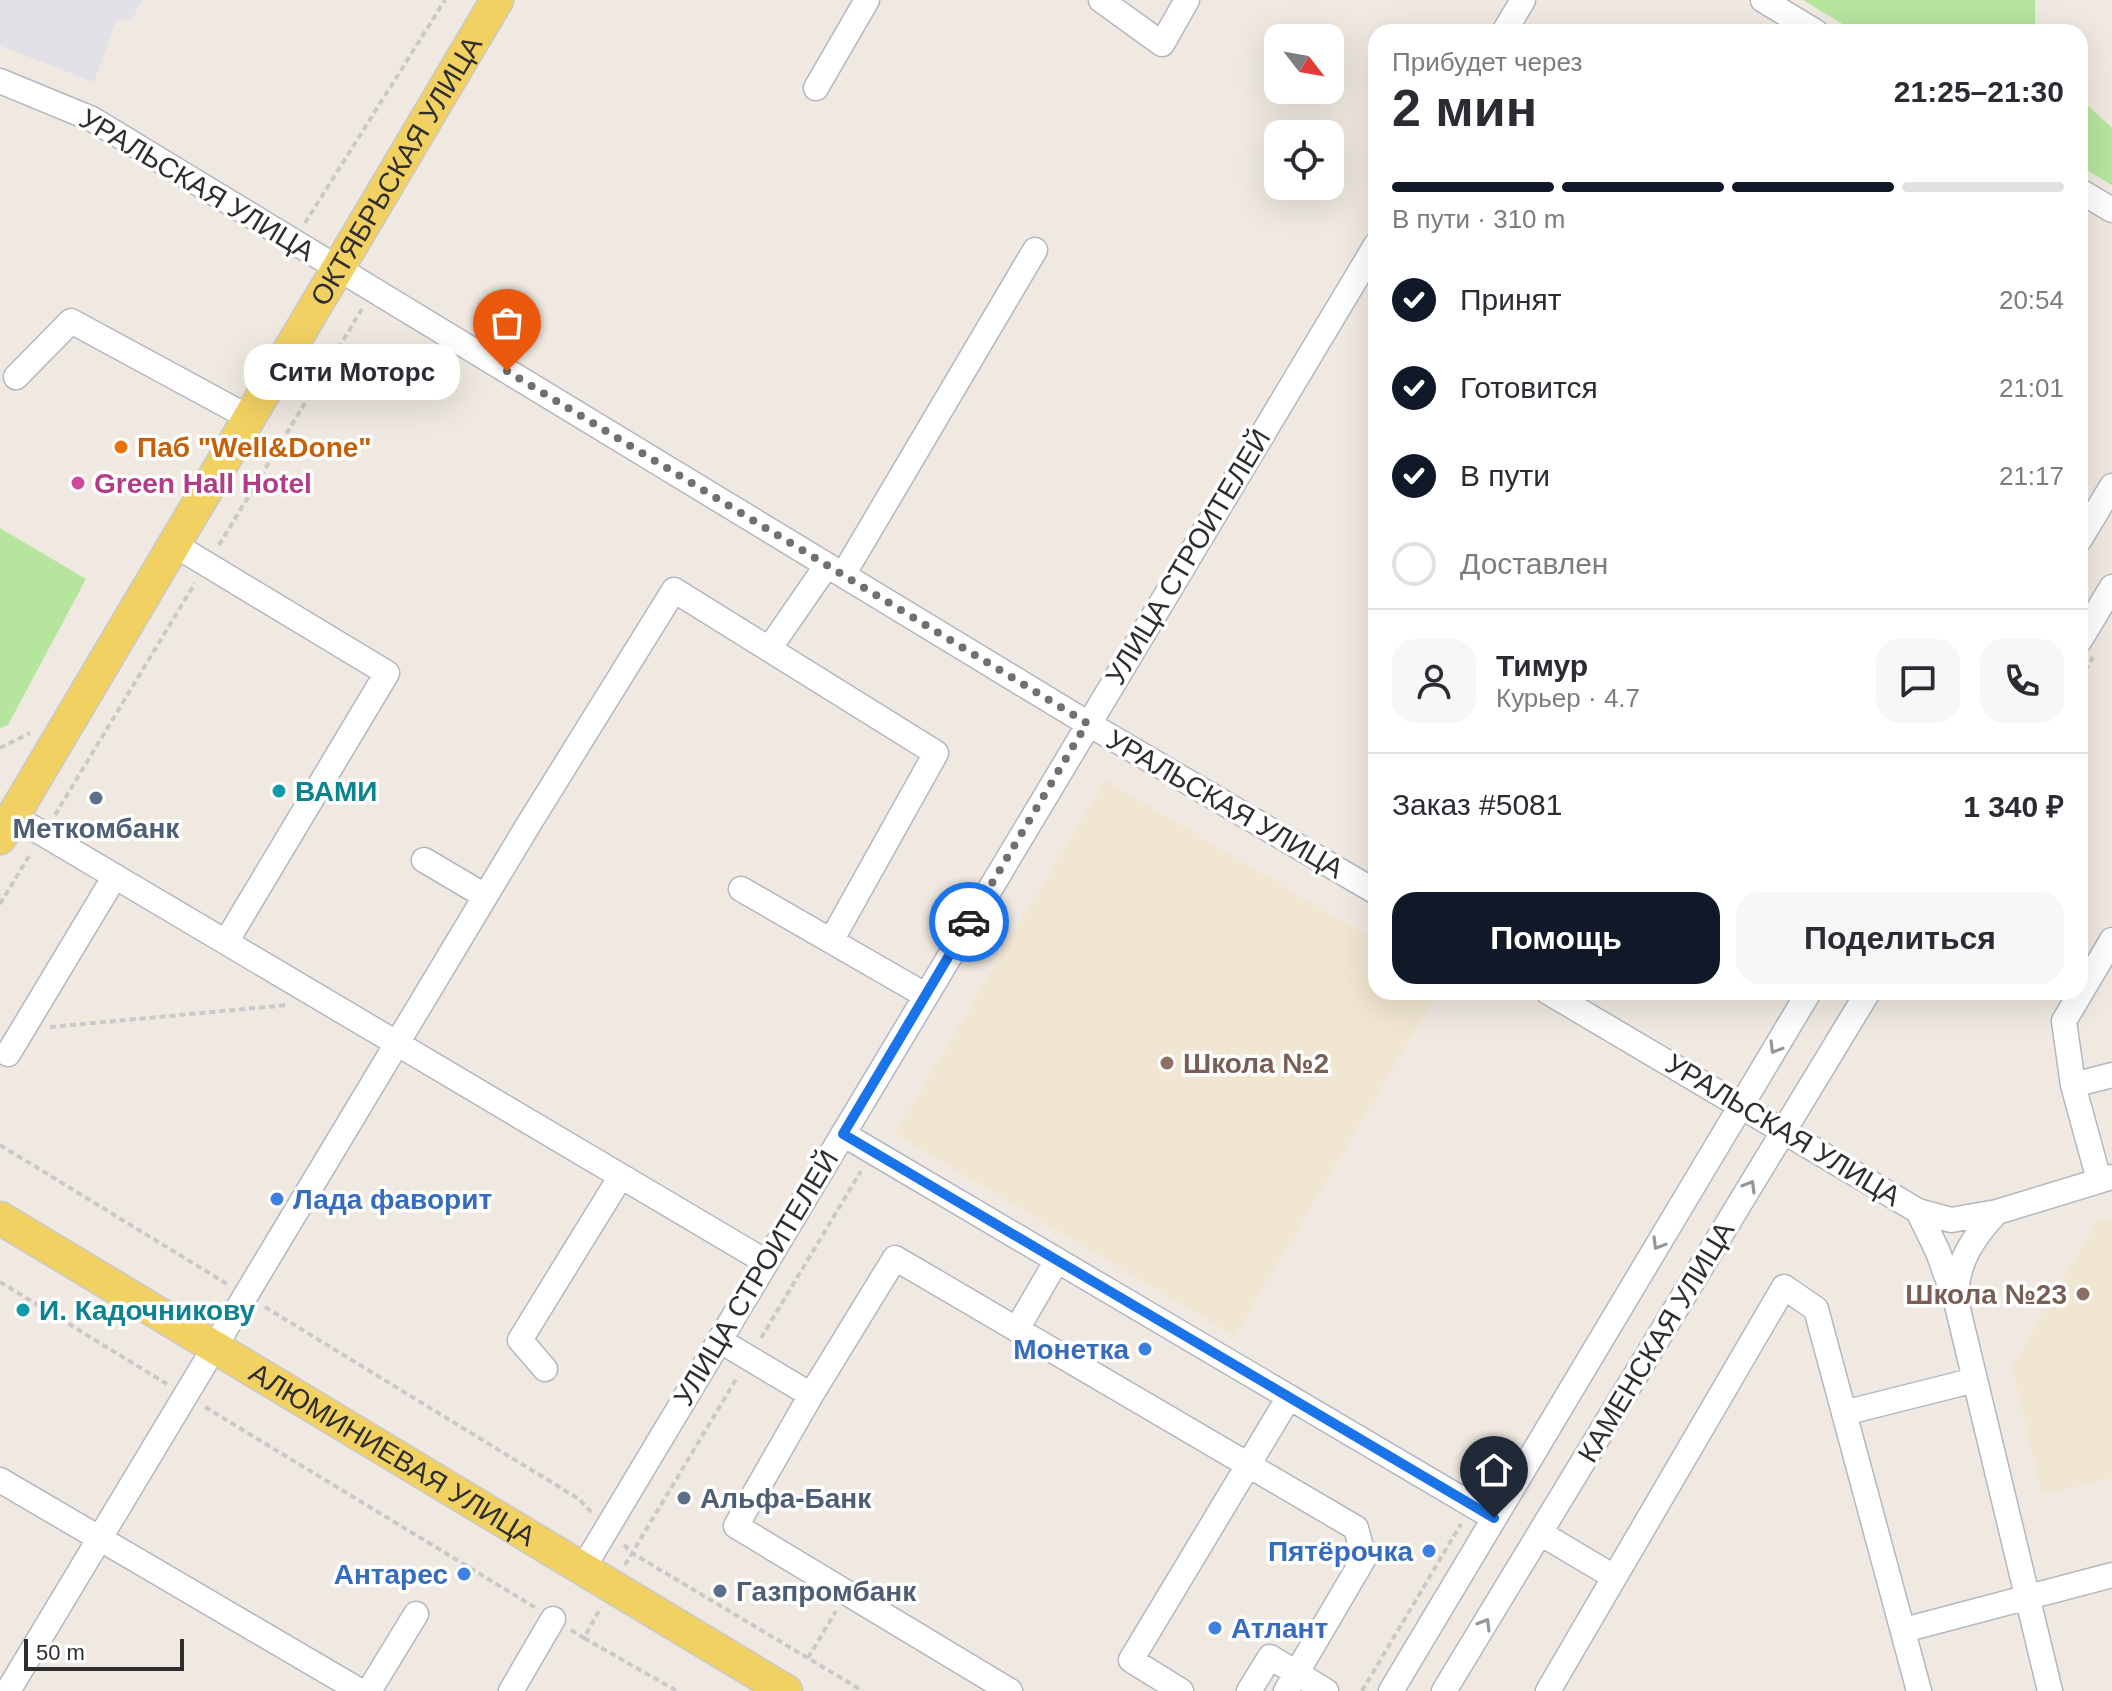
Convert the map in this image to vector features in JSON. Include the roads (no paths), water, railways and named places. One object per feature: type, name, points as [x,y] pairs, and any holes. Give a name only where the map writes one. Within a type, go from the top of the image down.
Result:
[{"type":"main road","name":"ОКТЯБРЬСКАЯ УЛИЦА","points":[[7,827],[497,0]]},
{"type":"main road","name":"АЛЮМИНИЕВАЯ УЛИЦА","points":[[0,1218],[786,1691]]},
{"type":"street","points":[[816,88],[867,0]]},
{"type":"street","points":[[1101,0],[1162,44],[1187,0]]},
{"type":"street","points":[[1509,24],[1523,0]]},
{"type":"street","points":[[1763,0],[1803,24]]},
{"type":"street","name":"УРАЛЬСКАЯ УЛИЦА","points":[[0,81],[92,119],[1087,723],[1368,887]]},
{"type":"street","points":[[2088,196],[2112,210]]},
{"type":"street","points":[[769,649],[835,570],[1035,250]]},
{"type":"street","name":"УЛИЦА СТРОИТЕЛЕЙ","points":[[582,1570],[1368,258]]},
{"type":"street","points":[[16,377],[71,321],[250,418]]},
{"type":"street","points":[[2088,526],[2112,486]]},
{"type":"street","points":[[175,545],[387,673],[226,942]]},
{"type":"street","points":[[2088,627],[2112,587]]},
{"type":"street","points":[[8,1691],[485,896],[674,590],[936,753],[831,941]]},
{"type":"street","points":[[7,827],[43,834],[766,1262]]},
{"type":"street","points":[[424,860],[485,896]]},
{"type":"street","points":[[8,1054],[115,876]]},
{"type":"street","points":[[741,889],[925,995]]},
{"type":"street","points":[[2088,980],[2112,940]]},
{"type":"street","name":"УРАЛЬСКАЯ УЛИЦА","points":[[1579,1000],[1741,1104],[1918,1211],[1938,1252],[1957,1305],[2050,1691]]},
{"type":"street","name":"КАМЕНСКАЯ УЛИЦА","points":[[1391,1691],[1804,1000]]},
{"type":"street","name":"КАМЕНСКАЯ УЛИЦА","points":[[1444,1691],[1863,1000]]},
{"type":"street","points":[[1918,1211],[1951,1220],[1997,1212],[2105,1178],[2073,1085],[2064,1021],[2076,1000]]},
{"type":"street","points":[[2073,1085],[2112,1075]]},
{"type":"street","points":[[843,1134],[1494,1518]]},
{"type":"street","points":[[545,1369],[520,1340],[621,1176]]},
{"type":"street","points":[[1957,1305],[1956,1287],[1968,1249],[1997,1212]]},
{"type":"street","points":[[1010,1691],[736,1526],[895,1258],[1356,1528],[1364,1558],[1291,1682]]},
{"type":"street","points":[[1017,1329],[1057,1260]]},
{"type":"street","points":[[1548,1691],[1784,1287],[1816,1309],[1919,1691]]},
{"type":"street","points":[[719,1340],[811,1395]]},
{"type":"street","points":[[1844,1413],[1975,1380]]},
{"type":"street","points":[[1181,1691],[1131,1660],[1289,1397]]},
{"type":"street","points":[[0,1480],[360,1691]]},
{"type":"street","points":[[1540,1533],[1614,1577]]},
{"type":"street","points":[[1904,1630],[2112,1575]]},
{"type":"street","points":[[369,1691],[416,1614]]},
{"type":"street","points":[[511,1691],[553,1619]]},
{"type":"street","points":[[1249,1691],[1270,1657],[1291,1682],[1326,1691]]},
{"type":"place","name":"Сити Моторс","points":[[507,371]]},
{"type":"place","name":"Паб \"Well&Done\"","points":[[121,447]]},
{"type":"place","name":"Green Hall Hotel","points":[[78,483]]},
{"type":"place","name":"ВАМИ","points":[[279,791]]},
{"type":"place","name":"Меткомбанк","points":[[96,798]]},
{"type":"place","name":"Школа №2","points":[[1167,1063]]},
{"type":"place","name":"Лада фаворит","points":[[277,1199]]},
{"type":"place","name":"Школа №23","points":[[2083,1294]]},
{"type":"place","name":"И. Кадочникову","points":[[23,1310]]},
{"type":"place","name":"Монетка","points":[[1145,1349]]},
{"type":"place","name":"Альфа-Банк","points":[[684,1498]]},
{"type":"place","name":"Пятёрочка","points":[[1429,1551]]},
{"type":"place","name":"Антарес","points":[[464,1574]]},
{"type":"place","name":"Газпромбанк","points":[[720,1591]]},
{"type":"place","name":"Атлант","points":[[1215,1628]]}]
